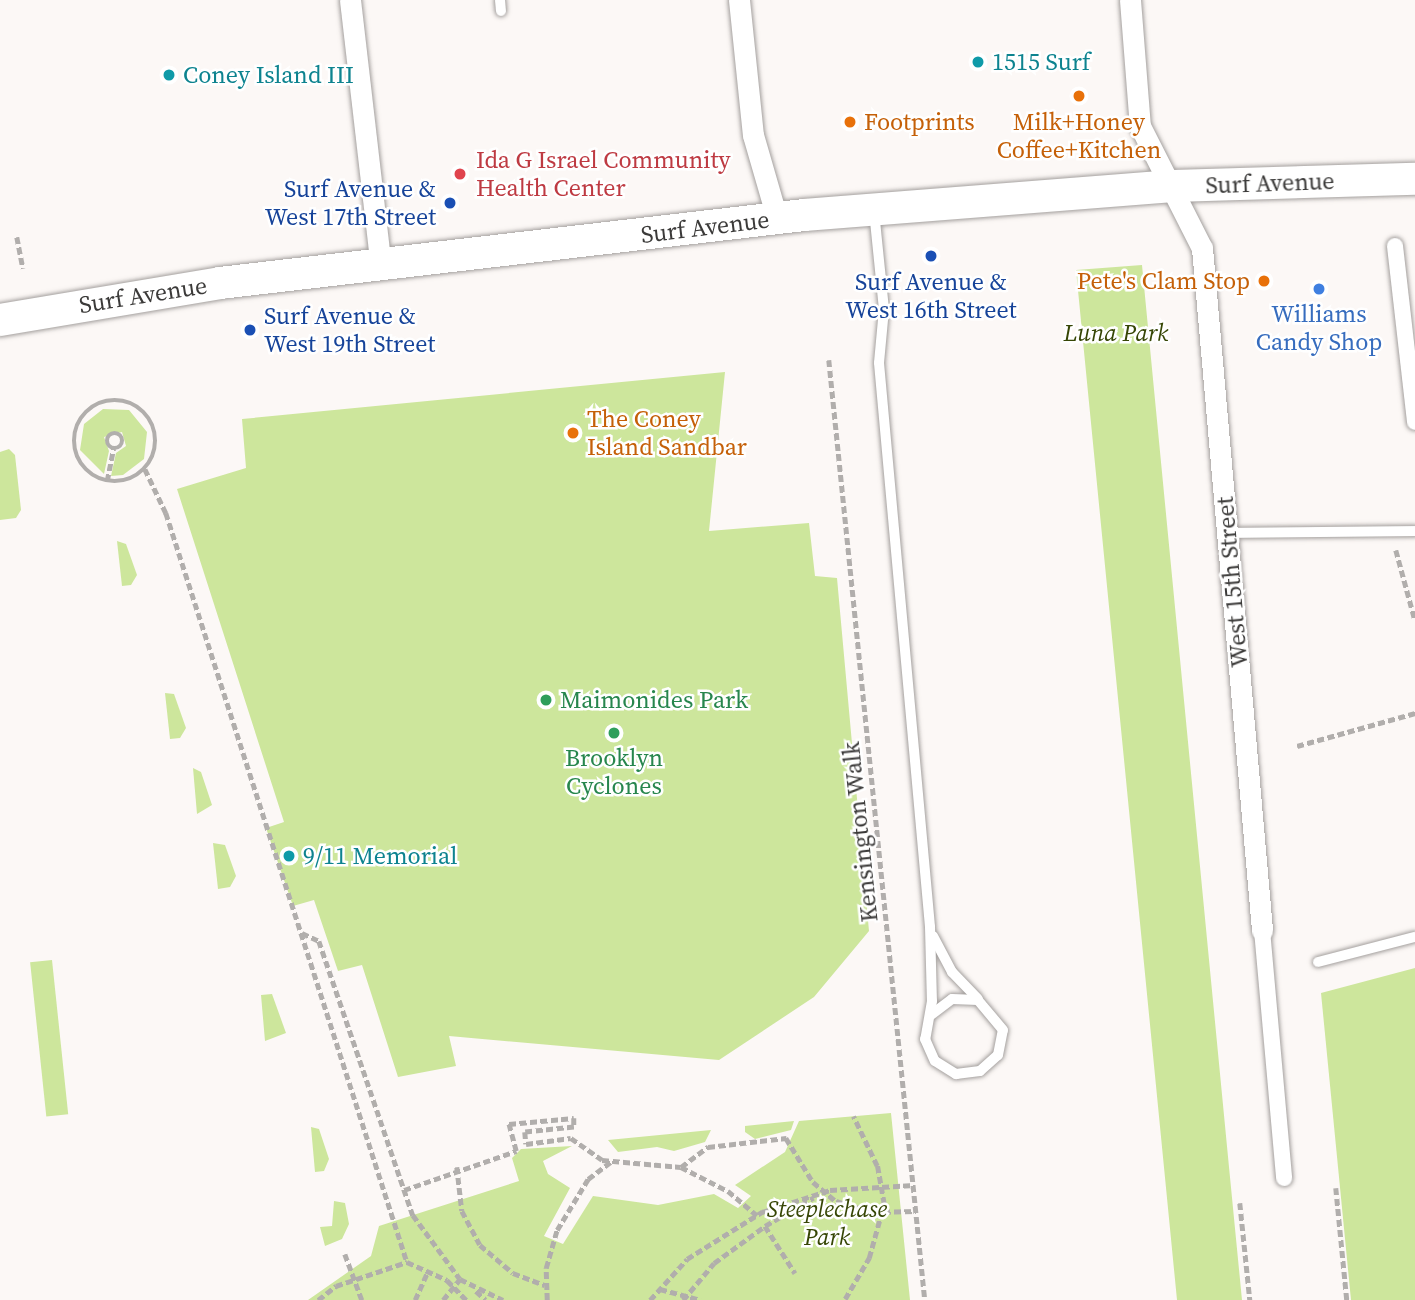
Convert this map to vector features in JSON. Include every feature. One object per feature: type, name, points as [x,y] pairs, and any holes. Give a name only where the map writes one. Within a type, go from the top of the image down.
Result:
[{"type":"main road","name":"Surf Avenue","points":[[0,318],[220,283],[874,208],[1173,186],[1415,179]]},
{"type":"street","points":[[351,0],[381,266]]},
{"type":"street","points":[[739,0],[753,135],[777,218]]},
{"type":"street","name":"West 15th Street","points":[[1130,0],[1140,127],[1173,186],[1202,248],[1284,1178]]},
{"type":"street","points":[[1395,246],[1415,422]]},
{"type":"lane","points":[[874,208],[884,309],[879,363],[930,927],[931,1015],[925,1039],[935,1061],[956,1074],[980,1071],[998,1055],[1003,1030],[947,964],[930,927]]},
{"type":"lane","points":[[1227,533],[1415,531]]},
{"type":"lane","points":[[1318,962],[1415,937]]},
{"type":"lane","points":[[931,1015],[951,999],[978,1000]]},
{"type":"path","points":[[17,237],[23,268]]},
{"type":"path","name":"Kensington Walk","points":[[830,360],[926,1300]]},
{"type":"path","points":[[108,400],[134,404],[152,424],[155,450],[145,469],[130,480],[107,481],[80,464],[73,438],[84,413],[108,400]]},
{"type":"path","points":[[107,481],[113,449]]},
{"type":"path","points":[[145,469],[166,513],[407,1262],[455,1286],[466,1300]]},
{"type":"path","points":[[1391,531],[1415,620]]},
{"type":"path","points":[[1297,746],[1415,713]]},
{"type":"path","points":[[301,932],[319,941],[404,1189],[433,1249],[460,1279],[486,1300]]},
{"type":"path","points":[[845,1299],[869,1258],[882,1212],[881,1184],[853,1116]]},
{"type":"path","points":[[404,1189],[516,1150],[509,1124],[574,1118],[574,1127],[525,1132],[526,1144],[572,1138],[613,1160],[681,1167],[729,1191],[757,1215]]},
{"type":"path","points":[[681,1167],[708,1147],[786,1138],[823,1192],[853,1209],[916,1211]]},
{"type":"path","points":[[547,1300],[545,1285],[553,1241],[571,1202],[613,1160]]},
{"type":"path","points":[[457,1169],[462,1211],[480,1245],[513,1273],[545,1285]]},
{"type":"path","points":[[650,1300],[707,1244],[757,1215],[823,1192],[881,1184],[914,1185]]},
{"type":"path","points":[[1336,1188],[1347,1300]]},
{"type":"path","points":[[683,1300],[714,1263],[765,1226],[823,1192]]},
{"type":"path","points":[[1240,1203],[1250,1300]]},
{"type":"path","points":[[765,1226],[795,1273]]},
{"type":"path","points":[[345,1254],[362,1300]]},
{"type":"path","points":[[318,1300],[353,1279],[407,1262]]},
{"type":"path","points":[[415,1300],[427,1273]]},
{"type":"path","points":[[443,1300],[460,1279]]},
{"type":"path","points":[[470,1286],[503,1300]]},
{"type":"path","points":[[659,1289],[687,1294],[701,1300]]},
{"type":"green space","name":"Luna Park","points":[[1142,265],[1242,1300],[1177,1300],[1076,270]]},
{"type":"green space","name":"Maimonides Park","points":[[725,372],[709,531],[809,523],[815,576],[837,578],[869,931],[814,997],[719,1060],[449,1036],[456,1066],[398,1077],[362,965],[338,971],[314,900],[293,906],[266,828],[284,822],[177,489],[246,468],[242,419]]},
{"type":"green space","points":[[103,409],[129,410],[147,432],[144,459],[123,475],[111,476],[116,453],[126,446],[122,432],[104,437],[109,451],[104,474],[80,450],[84,424]]},
{"type":"green space","points":[[9,449],[15,455],[21,510],[16,518],[0,520],[0,452]]},
{"type":"green space","points":[[117,541],[126,544],[137,575],[131,585],[122,586]]},
{"type":"green space","points":[[165,693],[174,694],[186,728],[180,738],[170,739]]},
{"type":"green space","points":[[193,768],[201,772],[212,805],[197,814]]},
{"type":"green space","points":[[213,843],[225,845],[236,876],[230,887],[218,889]]},
{"type":"green space","points":[[52,960],[68,1114],[46,1116],[30,962]]},
{"type":"green space","points":[[1415,968],[1415,1300],[1351,1300],[1321,993]]},
{"type":"green space","points":[[272,994],[286,1033],[265,1041],[261,995]]},
{"type":"green space","name":"Steeplechase Park","points":[[891,1113],[910,1300],[308,1300],[371,1256],[379,1226],[519,1181],[512,1158],[521,1149],[572,1146],[543,1161],[548,1174],[570,1188],[544,1236],[563,1244],[593,1196],[658,1205],[714,1194],[738,1208],[751,1196],[735,1185],[785,1152],[799,1121]]},
{"type":"green space","points":[[794,1121],[791,1130],[755,1139],[745,1132],[745,1126]]},
{"type":"green space","points":[[311,1127],[319,1129],[329,1159],[324,1171],[315,1172]]},
{"type":"green space","points":[[711,1130],[705,1142],[674,1151],[657,1147],[618,1152],[608,1140]]},
{"type":"green space","points":[[334,1201],[345,1203],[349,1224],[342,1239],[325,1246],[320,1227],[332,1226]]},
{"type":"place","name":"1515 Surf","points":[[978,62]]},
{"type":"place","name":"Coney Island III","points":[[169,75]]},
{"type":"place","name":"Milk+Honey Coffee+Kitchen","points":[[1079,96]]},
{"type":"place","name":"Footprints","points":[[850,122]]},
{"type":"place","name":"Ida G Israel Community Health Center","points":[[460,174]]},
{"type":"place","name":"Surf Avenue & West 17th Street","points":[[450,203]]},
{"type":"place","name":"Surf Avenue & West 16th Street","points":[[931,256]]},
{"type":"place","name":"Pete's Clam Stop","points":[[1264,281]]},
{"type":"place","name":"Williams Candy Shop","points":[[1319,289]]},
{"type":"place","name":"Surf Avenue & West 19th Street","points":[[250,330]]},
{"type":"place","name":"The Coney Island Sandbar","points":[[573,433]]},
{"type":"place","name":"Maimonides Park","points":[[546,700]]},
{"type":"place","name":"Brooklyn Cyclones","points":[[614,733]]},
{"type":"place","name":"9/11 Memorial","points":[[289,856]]}]
